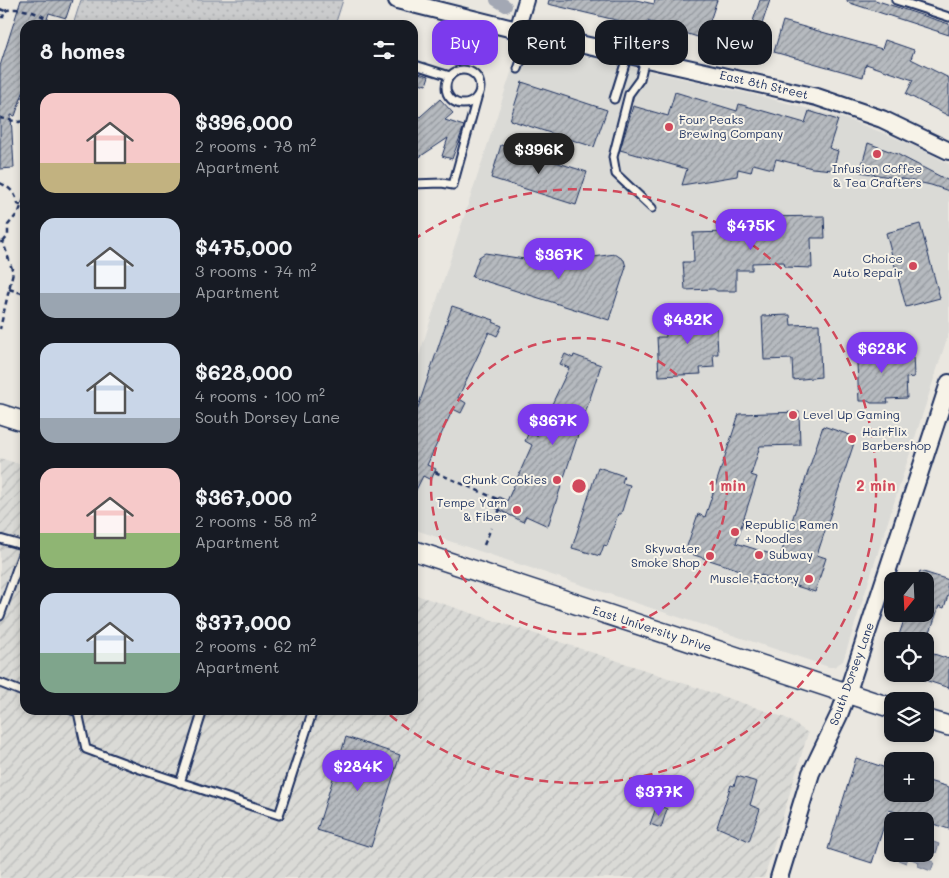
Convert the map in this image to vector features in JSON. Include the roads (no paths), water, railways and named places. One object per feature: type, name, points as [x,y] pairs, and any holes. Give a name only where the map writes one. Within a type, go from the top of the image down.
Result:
[{"type":"main road","points":[[0,414],[20,420]]},
{"type":"main road","name":"East University Drive","points":[[418,552],[884,706]]},
{"type":"main road","points":[[934,722],[949,726]]},
{"type":"street","name":"East 8th Street","points":[[397,0],[508,28]]},
{"type":"street","points":[[525,20],[526,0]]},
{"type":"street","name":"East 8th Street","points":[[677,65],[795,91],[839,104],[891,123],[949,151]]},
{"type":"street","name":"South Dorsey Lane","points":[[779,878],[811,773],[839,716],[847,694],[949,383]]},
{"type":"lane","points":[[896,0],[949,17]]},
{"type":"lane","points":[[518,69],[519,65]]},
{"type":"lane","points":[[614,99],[625,65]]},
{"type":"lane","points":[[643,65],[640,79],[629,94],[613,157],[616,174],[652,208]]},
{"type":"lane","points":[[418,66],[450,76]]},
{"type":"lane","points":[[418,184],[442,182],[453,185],[481,88],[478,78],[474,74],[463,70],[450,76],[446,84],[446,90],[451,100],[462,105],[468,104],[477,98]]},
{"type":"lane","points":[[0,538],[20,544]]},
{"type":"lane","points":[[0,616],[20,560]]},
{"type":"lane","points":[[0,684],[20,691]]},
{"type":"lane","points":[[79,715],[86,749],[180,783],[279,814],[311,715]]},
{"type":"lane","points":[[180,783],[201,715]]},
{"type":"waterway","points":[[496,0],[506,6]]},
{"type":"place","name":"Four Peaks Brewing Company","points":[[669,127]]},
{"type":"place","name":"Infusion Coffee & Tea Crafters","points":[[877,154]]},
{"type":"place","name":"Choice Auto Repair","points":[[913,266]]},
{"type":"place","name":"Level Up Gaming","points":[[793,415]]},
{"type":"place","name":"HairFlix Barbershop","points":[[852,439]]},
{"type":"place","name":"Chunk Cookies","points":[[557,480]]},
{"type":"place","name":"Tempe Yarn & Fiber","points":[[517,510]]},
{"type":"place","name":"Republic Ramen + Noodles","points":[[735,532]]},
{"type":"place","name":"Subway","points":[[759,555]]},
{"type":"place","name":"Skywater Smoke Shop","points":[[710,556]]},
{"type":"place","name":"Muscle Factory","points":[[809,579]]}]
